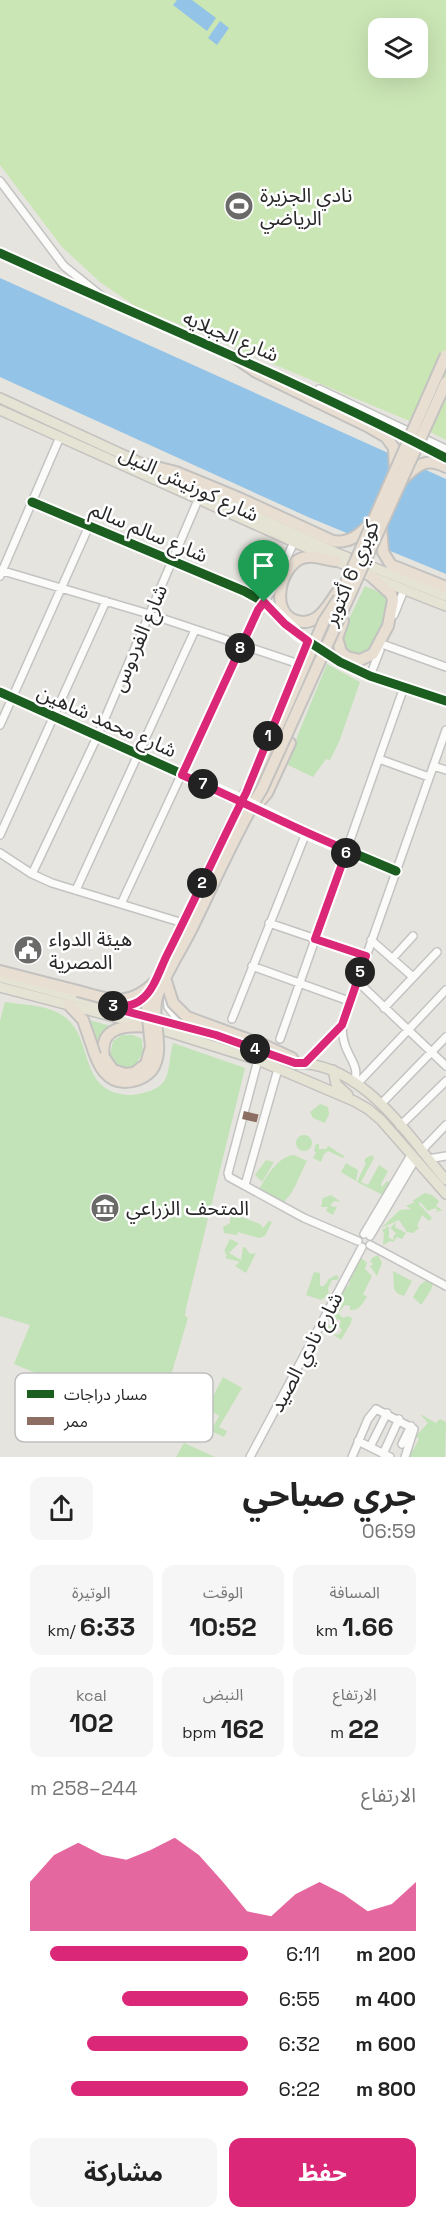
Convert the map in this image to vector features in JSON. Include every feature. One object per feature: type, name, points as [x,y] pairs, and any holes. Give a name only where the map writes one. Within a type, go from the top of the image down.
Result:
[{"type":"highway","name":"كوبري 6 أكتوبر","points":[[377,524],[395,470],[446,355]]},
{"type":"highway","points":[[233,356],[265,376],[386,437],[394,448],[395,470]]},
{"type":"highway","name":"كوبري 6 أكتوبر","points":[[164,978],[192,928],[240,825],[262,789],[341,613],[350,584],[377,524],[402,480],[446,382]]},
{"type":"highway","points":[[402,480],[417,465],[426,462],[446,467]]},
{"type":"highway","points":[[148,465],[176,472],[325,538],[339,542],[346,542],[377,524],[383,552],[391,564],[446,587]]},
{"type":"highway","points":[[336,561],[306,556],[299,560],[287,572],[280,597],[282,608],[289,617],[299,622],[310,621],[321,614],[350,584]]},
{"type":"highway","points":[[350,584],[348,606],[338,631],[338,645],[341,652],[353,659],[367,658],[380,647],[388,626],[393,600],[390,594],[372,577]]},
{"type":"highway","name":"كوبري 6 أكتوبر","points":[[164,978],[235,823],[259,782],[339,598],[350,584]]},
{"type":"highway","points":[[244,797],[254,782],[324,621],[339,598]]},
{"type":"highway","points":[[255,807],[267,793],[290,743],[328,654],[341,613]]},
{"type":"highway","points":[[0,970],[109,999],[130,999],[145,992],[164,978]]},
{"type":"highway","points":[[69,1005],[83,1020],[96,1060],[102,1070],[114,1080],[130,1082],[146,1076],[156,1062],[158,1043],[154,1012],[164,978]]},
{"type":"highway","points":[[164,978],[173,1003],[188,1017],[266,1046],[300,1063]]},
{"type":"highway","points":[[153,1027],[124,1026],[114,1030],[104,1044],[104,1057],[113,1070],[125,1074],[134,1073],[146,1064],[151,1047],[147,1008],[164,978]]},
{"type":"main road","name":"شارع كورنيش النيل","points":[[0,398],[339,554],[446,596]]},
{"type":"main road","name":"شارع كورنيش النيل","points":[[0,410],[372,577],[446,606]]},
{"type":"main road","points":[[0,985],[106,1006],[183,1026],[300,1063],[333,1070],[356,1084],[381,1104],[446,1180]]},
{"type":"main road","points":[[0,985],[153,1027],[258,1060],[354,1101],[381,1120],[446,1194]]},
{"type":"main road","points":[[333,1070],[336,1084],[354,1101]]},
{"type":"street","points":[[0,181],[64,266],[111,304]]},
{"type":"street","name":"شارع الجبلايه","points":[[0,253],[111,304],[326,397],[446,458]]},
{"type":"street","name":"شارع الجبلايه","points":[[253,364],[341,398],[446,448]]},
{"type":"street","points":[[60,437],[1,572],[61,587],[299,664]]},
{"type":"street","name":"شارع الفردوس","points":[[32,874],[97,737],[198,500]]},
{"type":"street","name":"شارع سالم سالم","points":[[32,502],[244,591],[264,602],[285,624],[340,662],[370,676],[446,701]]},
{"type":"street","points":[[0,725],[89,526]]},
{"type":"street","points":[[121,904],[241,645],[258,610],[271,592],[294,542]]},
{"type":"street","points":[[370,676],[404,590]]},
{"type":"street","points":[[0,835],[106,601]]},
{"type":"street","points":[[76,890],[195,630]]},
{"type":"street","points":[[106,1006],[126,1006],[143,999],[149,992],[219,844],[244,797],[308,641]]},
{"type":"street","points":[[380,647],[446,667]]},
{"type":"street","points":[[164,978],[189,944],[326,653]]},
{"type":"street","points":[[280,1039],[404,687]]},
{"type":"street","name":"شارع محمد شاهين","points":[[0,692],[182,775],[244,797],[255,807],[306,833],[396,871]]},
{"type":"street","points":[[356,1084],[357,1069],[345,1045],[342,1025],[446,730]]},
{"type":"street","points":[[379,759],[429,777]]},
{"type":"street","points":[[434,766],[446,770]]},
{"type":"street","points":[[232,1019],[306,833]]},
{"type":"street","points":[[0,853],[32,874],[183,923]]},
{"type":"street","points":[[269,923],[366,956]]},
{"type":"street","points":[[392,959],[413,936]]},
{"type":"street","points":[[371,940],[413,977]]},
{"type":"street","points":[[384,1008],[437,952]]},
{"type":"street","points":[[252,966],[350,1001]]},
{"type":"street","points":[[161,967],[165,973],[168,1007],[183,1026]]},
{"type":"street","points":[[357,981],[446,1066]]},
{"type":"street","points":[[356,1084],[446,990]]},
{"type":"street","points":[[300,1063],[342,1025]]},
{"type":"street","points":[[381,1104],[446,1037]]},
{"type":"street","points":[[258,1060],[228,1173],[232,1179],[304,1218],[363,1244],[446,1286]]},
{"type":"street","points":[[245,1185],[278,1069]]},
{"type":"street","points":[[400,1126],[446,1081]]},
{"type":"street","points":[[422,1151],[446,1125]]},
{"type":"street","points":[[428,1159],[446,1156]]},
{"type":"street","points":[[363,1244],[372,1240],[367,1235],[413,1157]]},
{"type":"street","name":"شارع نادي الصيد","points":[[250,1457],[363,1244],[360,1236],[367,1235]]},
{"type":"street","points":[[352,1457],[372,1412],[379,1409],[413,1429]]},
{"type":"street","points":[[369,1457],[387,1413]]},
{"type":"street","points":[[358,1441],[387,1456],[399,1419]]},
{"type":"street","points":[[402,1444],[413,1429]]},
{"type":"street","points":[[405,1457],[413,1429]]},
{"type":"green space","name":"نادي الجزيرة الرياضي","points":[[0,0],[446,0],[446,440],[407,420],[135,306],[100,282],[62,247],[0,165]]},
{"type":"green space","points":[[365,586],[385,598],[387,610],[384,625],[374,645],[367,652],[357,654],[346,648],[344,629]]},
{"type":"green space","points":[[327,664],[360,682],[339,742],[330,760],[326,759],[313,777],[288,765]]},
{"type":"green space","name":"المتحف الزراعي","points":[[5,1002],[46,1008],[61,1014],[75,1027],[97,1080],[116,1093],[136,1095],[158,1087],[167,1076],[173,1043],[245,1068],[186,1308],[185,1316],[188,1318],[172,1373],[36,1373],[14,1364],[30,1325],[0,1316],[0,1021]]},
{"type":"green space","points":[[89,1020],[111,1026],[98,1043]]},
{"type":"green space","points":[[122,1035],[133,1035],[142,1039],[143,1052],[134,1068],[119,1067],[110,1055],[113,1041]]},
{"type":"green space","points":[[320,1104],[328,1107],[329,1114],[325,1123],[313,1118],[310,1112]]},
{"type":"green space","points":[[304,1135],[312,1143],[304,1151],[296,1143]]},
{"type":"green space","points":[[316,1144],[319,1144],[319,1149],[326,1149],[328,1146],[344,1156],[343,1158],[328,1151],[321,1162],[313,1158],[316,1153],[314,1150]]},
{"type":"green space","points":[[294,1155],[307,1161],[284,1202],[259,1189],[282,1159]]},
{"type":"green space","points":[[372,1155],[374,1158],[361,1182],[368,1185],[379,1165],[388,1171],[381,1184],[382,1187],[387,1181],[391,1183],[386,1189],[385,1196],[357,1182],[366,1163],[364,1161]]},
{"type":"green space","points":[[266,1160],[274,1162],[262,1182],[255,1175]]},
{"type":"green space","points":[[346,1163],[358,1170],[356,1181],[341,1172]]},
{"type":"green space","points":[[425,1193],[439,1201],[436,1206],[442,1210],[435,1213],[438,1210],[435,1208],[428,1211],[420,1202],[419,1204],[432,1218],[429,1221],[422,1215],[417,1226],[419,1228],[413,1233],[407,1232],[399,1220],[381,1228],[400,1210],[411,1209],[406,1206]]},
{"type":"green space","points":[[331,1195],[341,1202],[334,1201],[330,1206],[337,1207],[333,1215],[326,1211],[328,1207],[321,1207],[323,1198]]},
{"type":"green space","points":[[231,1213],[260,1224],[263,1228],[269,1221],[272,1222],[265,1236],[259,1238],[238,1232],[237,1235],[224,1233],[223,1227],[230,1223]]},
{"type":"green space","points":[[396,1222],[395,1227],[406,1233],[402,1239],[397,1237],[393,1242],[390,1241],[383,1245],[382,1230],[389,1226],[389,1238],[394,1240],[396,1233],[390,1228]]},
{"type":"green space","points":[[230,1239],[239,1243],[229,1253],[241,1260],[243,1247],[250,1254],[256,1253],[246,1273],[235,1266],[240,1262],[225,1258],[227,1255],[224,1253],[227,1253],[224,1251]]},
{"type":"green space","points":[[378,1255],[382,1263],[377,1276],[370,1266],[373,1264],[370,1261]]},
{"type":"green space","points":[[361,1258],[367,1263],[365,1269],[372,1276],[363,1294],[367,1297],[358,1308],[350,1310],[350,1306],[345,1305],[338,1313],[343,1318],[348,1316],[352,1318],[341,1340],[326,1329],[330,1325],[335,1329],[333,1333],[338,1335],[342,1330],[339,1326],[341,1321],[338,1319],[331,1324],[329,1312],[343,1286],[347,1287],[350,1283],[347,1279],[349,1275],[354,1274],[352,1270]]},
{"type":"green space","points":[[393,1271],[412,1281],[404,1296],[398,1294],[394,1289]]},
{"type":"green space","points":[[314,1272],[320,1273],[320,1286],[324,1286],[336,1275],[339,1277],[337,1280],[332,1280],[328,1288],[329,1295],[321,1300],[306,1295]]},
{"type":"green space","points":[[427,1280],[433,1284],[421,1305],[413,1297],[420,1285]]},
{"type":"green space","points":[[223,1377],[242,1388],[219,1427],[227,1431],[224,1437],[213,1432],[219,1416],[213,1412],[213,1396]]},
{"type":"green space","points":[[420,1414],[436,1423],[440,1419],[446,1422],[445,1457],[407,1457],[419,1439],[416,1436],[428,1423]]},
{"type":"green space","points":[[184,1443],[215,1457],[176,1457]]},
{"type":"water","points":[[177,0],[192,0],[216,18],[207,31],[173,5]]},
{"type":"water","points":[[220,21],[229,28],[217,45],[208,38]]},
{"type":"water","points":[[0,278],[446,479],[446,574],[308,517],[0,377]]},
{"type":"marked path","points":[[243,1115],[264,1120]]},
{"type":"cycle path","points":[[0,253],[336,403],[446,458]]},
{"type":"cycle path","points":[[32,502],[244,591],[264,602],[297,634],[340,662],[370,676],[446,701]]},
{"type":"cycle path","points":[[0,692],[242,801],[306,833],[396,871]]},
{"type":"place","name":"نادي الجزيرة الرياضي","points":[[239,206]]},
{"type":"place","name":"هيئة الدواء المصرية","points":[[28,950]]},
{"type":"place","name":"المتحف الزراعي","points":[[105,1208]]},
{"type":"route","points":[[264,602],[258,610],[182,775],[242,801],[306,833],[347,850],[315,939],[366,956],[342,1025],[305,1063],[295,1063],[216,1035],[106,1006],[135,1004],[149,992],[219,844],[230,822],[242,801],[246,793],[308,641],[285,624],[264,602]]}]
